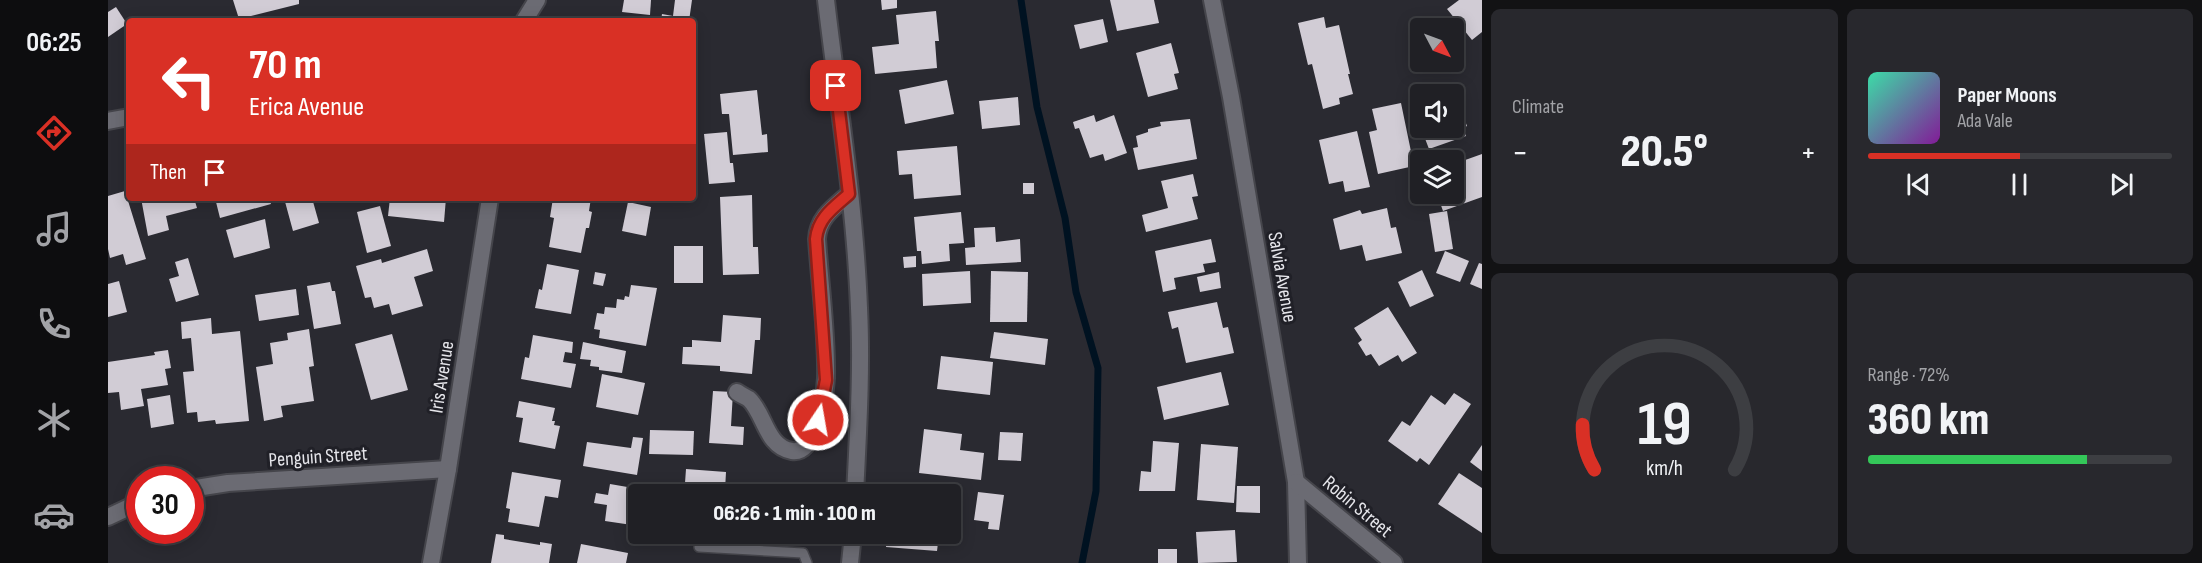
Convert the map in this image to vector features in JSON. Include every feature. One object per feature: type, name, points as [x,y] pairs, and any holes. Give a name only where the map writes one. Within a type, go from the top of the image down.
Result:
[{"type":"street","points":[[526,18],[537,0]]},
{"type":"street","points":[[826,0],[849,194],[859,309],[859,411],[856,484]]},
{"type":"street","name":"Salvia Avenue","points":[[1212,0],[1231,97],[1296,482],[1298,563]]},
{"type":"street","points":[[108,121],[126,118]]},
{"type":"street","points":[[737,392],[749,399],[769,435],[790,451],[797,451],[815,432],[826,380],[816,239],[818,227],[827,213],[849,194]]},
{"type":"street","name":"Iris Avenue","points":[[431,563],[490,201]]},
{"type":"street","name":"Penguin Street","points":[[204,487],[228,483],[448,469]]},
{"type":"street","name":"Robin Street","points":[[1296,482],[1394,563]]},
{"type":"street","points":[[108,517],[126,509]]},
{"type":"street","points":[[850,563],[852,544]]},
{"type":"lane","points":[[699,547],[803,554],[807,563]]},
{"type":"building","points":[[233,0],[299,0],[299,4],[239,18]]},
{"type":"building","points":[[624,0],[651,0],[650,15],[622,12]]},
{"type":"building","points":[[675,0],[692,0],[689,18],[661,18],[662,14],[673,16]]},
{"type":"building","points":[[881,0],[897,0],[897,8],[882,10]]},
{"type":"building","points":[[1110,0],[1154,0],[1159,23],[1117,31]]},
{"type":"building","points":[[1459,0],[1482,0],[1482,32],[1472,40],[1464,30],[1464,18],[1454,18],[1447,9]]},
{"type":"building","points":[[116,7],[126,25],[108,37],[108,12]]},
{"type":"building","points":[[936,11],[939,41],[935,41],[937,68],[875,74],[872,47],[899,44],[896,15]]},
{"type":"building","points":[[1324,17],[1326,28],[1339,25],[1353,94],[1339,98],[1340,104],[1323,109],[1312,64],[1308,65],[1298,23]]},
{"type":"building","points":[[1103,19],[1108,42],[1080,49],[1074,25]]},
{"type":"building","points":[[1171,43],[1179,73],[1174,74],[1178,89],[1148,97],[1136,53]]},
{"type":"building","points":[[947,80],[954,114],[905,124],[899,90]]},
{"type":"building","points":[[757,90],[762,135],[767,134],[768,152],[733,155],[729,114],[722,114],[720,94]]},
{"type":"building","points":[[1018,97],[1020,125],[982,129],[979,101]]},
{"type":"building","points":[[1401,103],[1411,150],[1410,167],[1378,174],[1369,132],[1377,130],[1372,109]]},
{"type":"building","points":[[1094,115],[1096,122],[1114,115],[1127,153],[1105,161],[1103,154],[1090,158],[1079,128],[1075,129],[1073,122]]},
{"type":"building","points":[[1190,119],[1197,159],[1138,170],[1133,148],[1138,147],[1136,136],[1148,132],[1148,129],[1161,126],[1160,122]]},
{"type":"building","points":[[1357,131],[1370,187],[1345,192],[1343,181],[1329,184],[1319,140]]},
{"type":"building","points":[[727,132],[730,163],[733,163],[735,182],[709,184],[704,134]]},
{"type":"building","points":[[1425,138],[1460,138],[1429,149]]},
{"type":"building","points":[[957,146],[961,195],[914,199],[912,174],[899,175],[897,151]]},
{"type":"building","points":[[1482,154],[1482,197],[1464,203],[1464,160]]},
{"type":"building","points":[[1193,174],[1198,196],[1192,197],[1198,219],[1146,232],[1142,215],[1168,208],[1161,181]]},
{"type":"building","points":[[1023,183],[1034,183],[1034,194],[1023,194]]},
{"type":"building","points":[[125,191],[126,201],[128,201],[146,259],[126,265],[123,254],[110,258],[108,196]]},
{"type":"building","points":[[752,195],[753,247],[758,247],[759,274],[723,275],[720,197]]},
{"type":"building","points":[[142,201],[195,201],[197,208],[166,216],[169,230],[148,236]]},
{"type":"building","points":[[216,201],[270,201],[271,204],[220,218]]},
{"type":"building","points":[[285,201],[313,201],[319,223],[293,231]]},
{"type":"building","points":[[390,201],[446,201],[444,222],[388,216]]},
{"type":"building","points":[[553,201],[591,201],[589,211],[592,212],[581,253],[549,247],[554,218],[550,217]]},
{"type":"building","points":[[628,202],[651,207],[646,236],[622,231]]},
{"type":"building","points":[[1441,204],[1462,204],[1443,211]]},
{"type":"building","points":[[380,206],[391,246],[367,253],[357,212]]},
{"type":"building","points":[[1387,208],[1391,228],[1396,227],[1402,253],[1366,261],[1362,245],[1340,250],[1333,219],[1360,210],[1362,214]]},
{"type":"building","points":[[1447,211],[1453,249],[1435,252],[1429,214]]},
{"type":"building","points":[[961,212],[964,243],[949,244],[950,261],[922,264],[921,251],[917,251],[914,217]]},
{"type":"building","points":[[265,219],[270,248],[234,258],[226,230]]},
{"type":"building","points":[[995,227],[996,242],[1020,239],[1021,262],[966,265],[965,248],[975,247],[974,228]]},
{"type":"building","points":[[1211,239],[1216,262],[1203,264],[1205,272],[1174,278],[1176,289],[1163,292],[1155,251]]},
{"type":"building","points":[[674,246],[703,246],[703,283],[674,283]]},
{"type":"building","points":[[427,249],[433,271],[414,277],[423,306],[392,315],[389,304],[374,308],[371,297],[365,298],[356,266],[381,259],[382,263]]},
{"type":"building","points":[[1445,251],[1469,261],[1460,282],[1436,273]]},
{"type":"building","points":[[916,256],[916,267],[904,268],[903,257]]},
{"type":"building","points":[[188,258],[199,295],[176,302],[169,279],[179,276],[175,262]]},
{"type":"building","points":[[1479,263],[1482,264],[1482,289],[1470,284]]},
{"type":"building","points":[[547,264],[579,270],[571,314],[535,308],[539,289],[542,290]]},
{"type":"building","points":[[1422,270],[1434,296],[1410,307],[1398,282]]},
{"type":"building","points":[[970,271],[971,303],[923,306],[922,274]]},
{"type":"building","points":[[991,271],[1028,272],[1027,322],[990,322]]},
{"type":"building","points":[[595,272],[606,274],[603,286],[593,284]]},
{"type":"building","points":[[1219,272],[1221,288],[1200,292],[1197,277]]},
{"type":"building","points":[[119,281],[127,312],[108,317],[108,284]]},
{"type":"building","points":[[330,282],[332,291],[335,291],[341,324],[314,329],[307,286]]},
{"type":"building","points":[[631,285],[657,288],[646,346],[599,338],[600,330],[594,329],[597,313],[604,314],[605,307],[616,308],[617,299],[624,300],[625,296],[629,297]]},
{"type":"building","points":[[296,289],[299,315],[259,321],[255,295]]},
{"type":"building","points":[[1217,302],[1223,328],[1228,327],[1234,353],[1186,363],[1178,327],[1172,329],[1168,312]]},
{"type":"building","points":[[1388,307],[1417,353],[1402,362],[1398,355],[1379,366],[1371,354],[1366,356],[1358,343],[1362,340],[1354,328]]},
{"type":"building","points":[[723,315],[761,318],[760,340],[755,340],[752,374],[720,371],[720,366],[682,364],[683,347],[692,347],[692,340],[721,342]]},
{"type":"building","points":[[211,318],[212,334],[240,331],[249,421],[216,424],[215,420],[198,422],[197,412],[187,413],[183,372],[194,371],[191,338],[182,339],[181,322]]},
{"type":"building","points":[[309,329],[314,366],[309,367],[314,401],[281,406],[283,417],[264,421],[256,367],[273,364],[270,343],[288,340],[287,333]]},
{"type":"building","points":[[994,332],[1048,339],[1045,365],[990,358]]},
{"type":"building","points":[[392,334],[408,390],[371,400],[355,344]]},
{"type":"building","points":[[533,335],[573,342],[572,353],[565,352],[563,362],[576,364],[571,388],[521,379],[525,357],[529,358]]},
{"type":"building","points":[[583,342],[626,351],[622,373],[599,370],[599,367],[590,366],[591,360],[580,359]]},
{"type":"building","points":[[168,350],[171,368],[165,369],[168,385],[141,389],[144,406],[121,410],[119,392],[108,393],[108,362],[155,355],[154,352]]},
{"type":"building","points":[[941,356],[993,362],[990,395],[937,389]]},
{"type":"building","points":[[1221,372],[1229,405],[1164,420],[1157,387]]},
{"type":"building","points":[[602,374],[645,383],[638,415],[596,407]]},
{"type":"building","points":[[713,391],[733,392],[731,426],[744,427],[743,445],[709,443]]},
{"type":"building","points":[[1454,393],[1471,404],[1429,465],[1420,458],[1417,462],[1388,441],[1402,421],[1410,426],[1431,395],[1445,405]]},
{"type":"building","points":[[170,395],[174,424],[151,428],[147,399]]},
{"type":"building","points":[[519,401],[555,408],[552,421],[555,421],[554,425],[560,426],[555,449],[519,442],[523,418],[516,417]]},
{"type":"building","points":[[924,429],[962,434],[960,450],[984,453],[981,480],[919,473]]},
{"type":"building","points":[[650,430],[694,431],[693,455],[649,454]]},
{"type":"building","points":[[1000,432],[1023,433],[1021,461],[998,460]]},
{"type":"building","points":[[633,437],[643,438],[637,475],[583,466],[587,442],[631,448]]},
{"type":"building","points":[[1153,441],[1179,443],[1175,491],[1139,491],[1141,471],[1151,472]]},
{"type":"building","points":[[1201,444],[1238,447],[1234,503],[1197,500]]},
{"type":"building","points":[[1482,445],[1482,471],[1470,462]]},
{"type":"building","points":[[686,469],[726,472],[725,484],[683,484],[685,483]]},
{"type":"building","points":[[512,472],[561,480],[558,498],[545,496],[539,527],[508,522],[510,509],[506,508]]},
{"type":"building","points":[[1459,473],[1482,488],[1482,533],[1438,504]]},
{"type":"building","points":[[610,484],[628,487],[628,524],[605,521],[607,505],[594,503],[596,493],[608,495]]},
{"type":"building","points":[[1237,486],[1260,486],[1260,513],[1236,512]]},
{"type":"building","points":[[978,492],[1004,495],[999,530],[988,529],[989,522],[974,520]]},
{"type":"building","points":[[1235,530],[1237,562],[1198,563],[1196,532]]},
{"type":"building","points":[[496,534],[504,535],[504,539],[540,545],[540,542],[552,544],[549,563],[491,563]]},
{"type":"building","points":[[581,544],[628,553],[626,563],[577,563]]},
{"type":"building","points":[[886,544],[938,544],[937,551],[886,547]]},
{"type":"building","points":[[1158,549],[1177,549],[1177,563],[1158,563]]},
{"type":"waterway","points":[[1021,0],[1037,107],[1065,218],[1076,292],[1098,368],[1096,491],[1082,563]]},
{"type":"route","points":[[818,420],[826,380],[816,239],[818,227],[827,213],[849,194],[836,86]]}]
